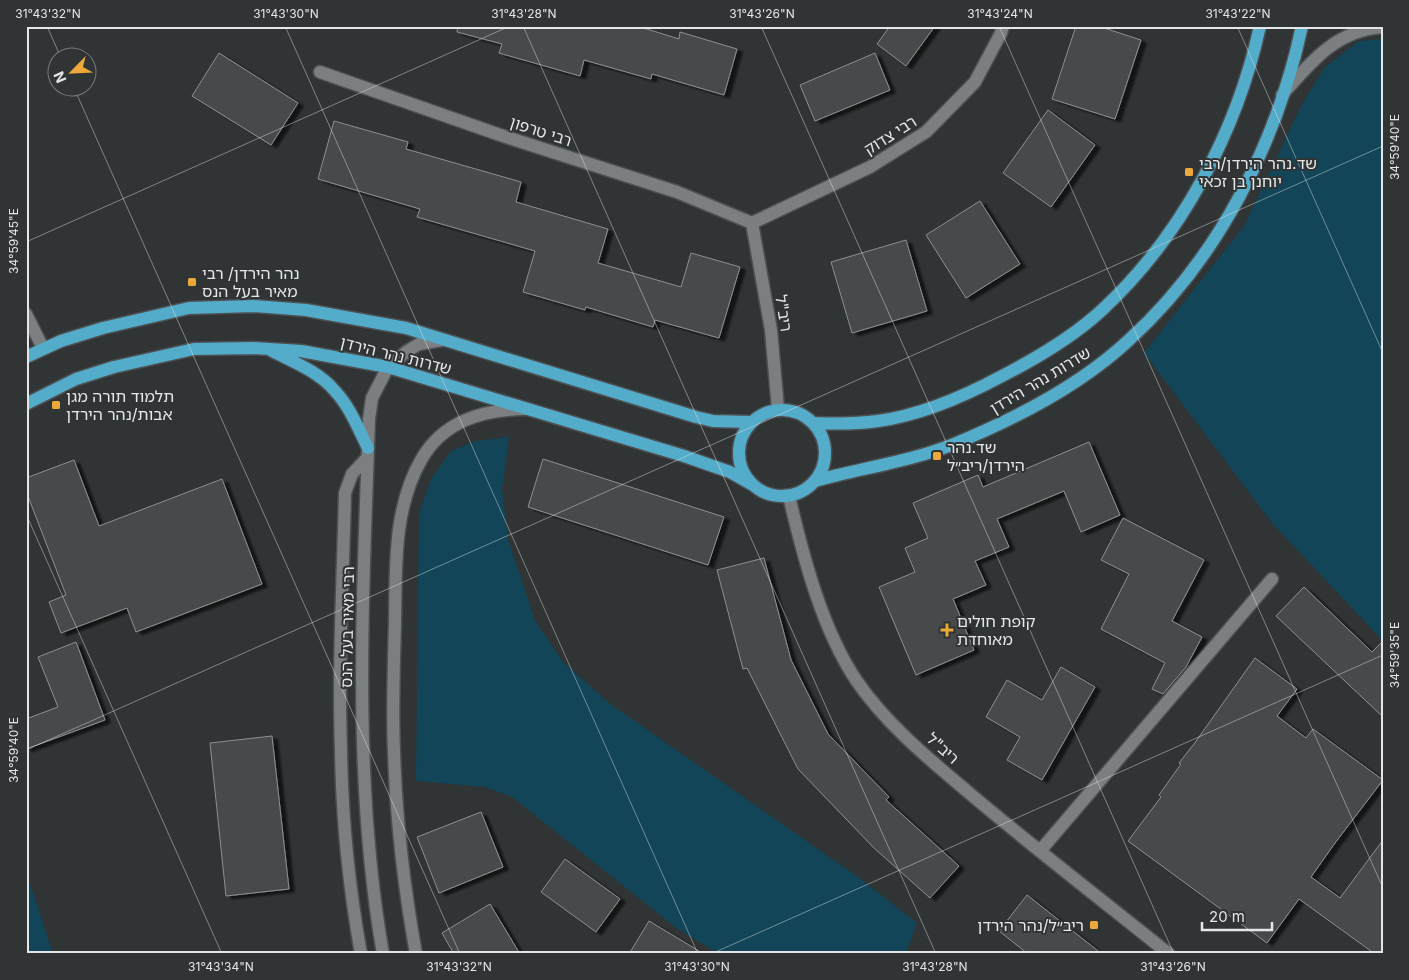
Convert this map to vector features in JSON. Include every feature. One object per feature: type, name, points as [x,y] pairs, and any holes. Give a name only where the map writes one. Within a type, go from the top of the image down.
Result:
[{"type":"main road","name":"שדרות נהר הירדן","points":[[814,424],[852,424],[880,421],[940,406],[977,390],[1062,342],[1102,310],[1138,272],[1169,235],[1196,192],[1223,139],[1240,94],[1260,26]]},
{"type":"main road","name":"שדרות נהר הירדן","points":[[815,481],[908,459],[953,445],[986,430],[1085,376],[1129,340],[1168,300],[1202,259],[1231,212],[1260,155],[1282,95],[1302,26]]},
{"type":"main road","name":"שדרות נהר הירדן","points":[[26,357],[43,348],[103,328],[189,308],[254,306],[306,310],[406,328],[696,417],[713,421],[750,422]]},
{"type":"main road","name":"שדרות נהר הירדן","points":[[26,404],[76,379],[149,358],[194,349],[301,351],[388,367],[529,409],[698,461],[730,472],[753,486]]},
{"type":"main road","points":[[268,349],[317,375],[334,390],[346,405],[368,454]]},
{"type":"main road","points":[[778,409],[797,412],[814,424],[824,446],[825,458],[822,470],[815,481],[799,493],[789,496],[770,495],[753,486],[744,474],[739,461],[738,447],[742,434],[750,422],[758,416],[778,409]]},
{"type":"street","name":"רבי צדוק","points":[[752,223],[870,167],[926,132],[974,82],[1003,26]]},
{"type":"street","points":[[1282,95],[1312,62],[1347,35],[1366,28],[1383,27]]},
{"type":"street","name":"רבי טרפון","points":[[320,72],[504,136],[677,192],[752,223]]},
{"type":"street","name":"ריב\"ל","points":[[752,223],[771,330],[778,409]]},
{"type":"street","points":[[26,314],[43,348]]},
{"type":"street","name":"רבי מאיר בעל הנס","points":[[384,954],[371,867],[362,752],[361,697],[369,419],[372,398],[388,367],[419,344],[442,340]]},
{"type":"street","points":[[416,954],[402,863],[394,751],[393,697],[396,582],[399,533],[403,507],[411,480],[422,459],[434,443],[452,427],[466,418],[500,409],[529,409]]},
{"type":"street","points":[[361,954],[349,869],[345,822],[340,697],[345,493],[352,474],[368,454]]},
{"type":"street","name":"ריב\"ל","points":[[789,496],[805,559],[837,644],[856,680],[886,717],[941,769],[1007,825],[1169,954]]},
{"type":"street","points":[[1040,851],[1272,579]]},
{"type":"shaded area","points":[[1383,39],[1383,641],[1272,523],[1144,353],[1244,226],[1302,104],[1325,67],[1359,41]]},
{"type":"shaded area","points":[[509,437],[502,489],[508,539],[535,621],[563,662],[609,703],[858,877],[917,923],[906,954],[719,954],[675,927],[512,797],[485,787],[416,781],[419,514],[431,479],[451,451],[476,441]]},
{"type":"shaded area","points":[[26,871],[53,954],[26,954]]},
{"type":"building","points":[[458,26],[637,26],[679,39],[680,32],[737,49],[724,95],[652,74],[651,79],[584,60],[580,76],[499,53],[502,44],[457,32]]},
{"type":"building","points":[[890,26],[935,26],[906,66],[877,44]]},
{"type":"building","points":[[1076,26],[1098,26],[1141,40],[1115,119],[1052,99]]},
{"type":"building","points":[[219,53],[298,103],[271,145],[192,96]]},
{"type":"building","points":[[875,53],[890,90],[815,121],[800,85]]},
{"type":"building","points":[[1048,110],[1095,145],[1051,207],[1003,173]]},
{"type":"building","points":[[334,121],[408,142],[406,149],[521,182],[516,202],[608,229],[598,263],[681,287],[691,253],[740,267],[719,338],[655,320],[653,327],[586,307],[585,310],[523,292],[535,251],[417,217],[420,209],[318,179]]},
{"type":"building","points":[[980,201],[1020,264],[966,298],[926,235]]},
{"type":"building","points":[[906,240],[927,311],[852,333],[831,262]]},
{"type":"building","points":[[1089,442],[1120,515],[1081,532],[1064,491],[997,519],[1009,547],[975,561],[986,585],[953,599],[974,650],[916,675],[879,587],[915,572],[905,548],[928,538],[913,503],[978,475],[983,487]]},
{"type":"building","points":[[543,459],[724,517],[708,565],[528,507]]},
{"type":"building","points":[[74,460],[99,526],[222,479],[262,584],[136,632],[127,608],[61,633],[49,602],[66,595],[26,491],[26,478]]},
{"type":"building","points":[[1123,518],[1204,560],[1172,621],[1202,637],[1186,667],[1163,694],[1152,689],[1165,663],[1101,629],[1129,574],[1101,560]]},
{"type":"building","points":[[764,558],[791,660],[828,734],[889,797],[886,800],[959,866],[930,898],[874,848],[798,769],[747,668],[743,669],[717,570]]},
{"type":"building","points":[[1304,587],[1372,652],[1383,641],[1383,717],[1276,616]]},
{"type":"building","points":[[76,642],[105,720],[26,749],[26,719],[58,707],[38,657]]},
{"type":"building","points":[[1255,658],[1297,689],[1277,716],[1306,738],[1313,729],[1383,780],[1311,877],[1340,898],[1383,840],[1383,954],[1375,954],[1299,899],[1267,943],[1128,841],[1161,797],[1159,795],[1181,764],[1179,763]]},
{"type":"building","points":[[1061,667],[1095,687],[1042,780],[1007,760],[1020,737],[986,717],[1007,680],[1042,700]]},
{"type":"building","points":[[272,736],[289,889],[226,896],[210,743]]},
{"type":"building","points":[[481,812],[503,867],[439,893],[417,837]]},
{"type":"building","points":[[565,859],[620,899],[596,932],[541,892]]},
{"type":"building","points":[[1027,895],[1102,954],[1028,954],[999,931]]},
{"type":"building","points":[[490,904],[520,954],[454,954],[442,933]]},
{"type":"building","points":[[649,921],[704,954],[629,954]]},
{"type":"place","name":"שד.נהר הירדן/רבי יוחנן בן זכאי","points":[[1189,172]]},
{"type":"place","name":"נהר הירדן/ רבי מאיר בעל הנס","points":[[192,282]]},
{"type":"place","name":"תלמוד תורה מגן אבות/נהר הירדן","points":[[56,405]]},
{"type":"place","name":"שד.נהר הירדן/ריב״ל","points":[[937,456]]},
{"type":"place","name":"קופת חולים מאוחדת","points":[[947,630]]},
{"type":"place","name":"ריב״ל/נהר הירדן","points":[[1094,925]]}]
